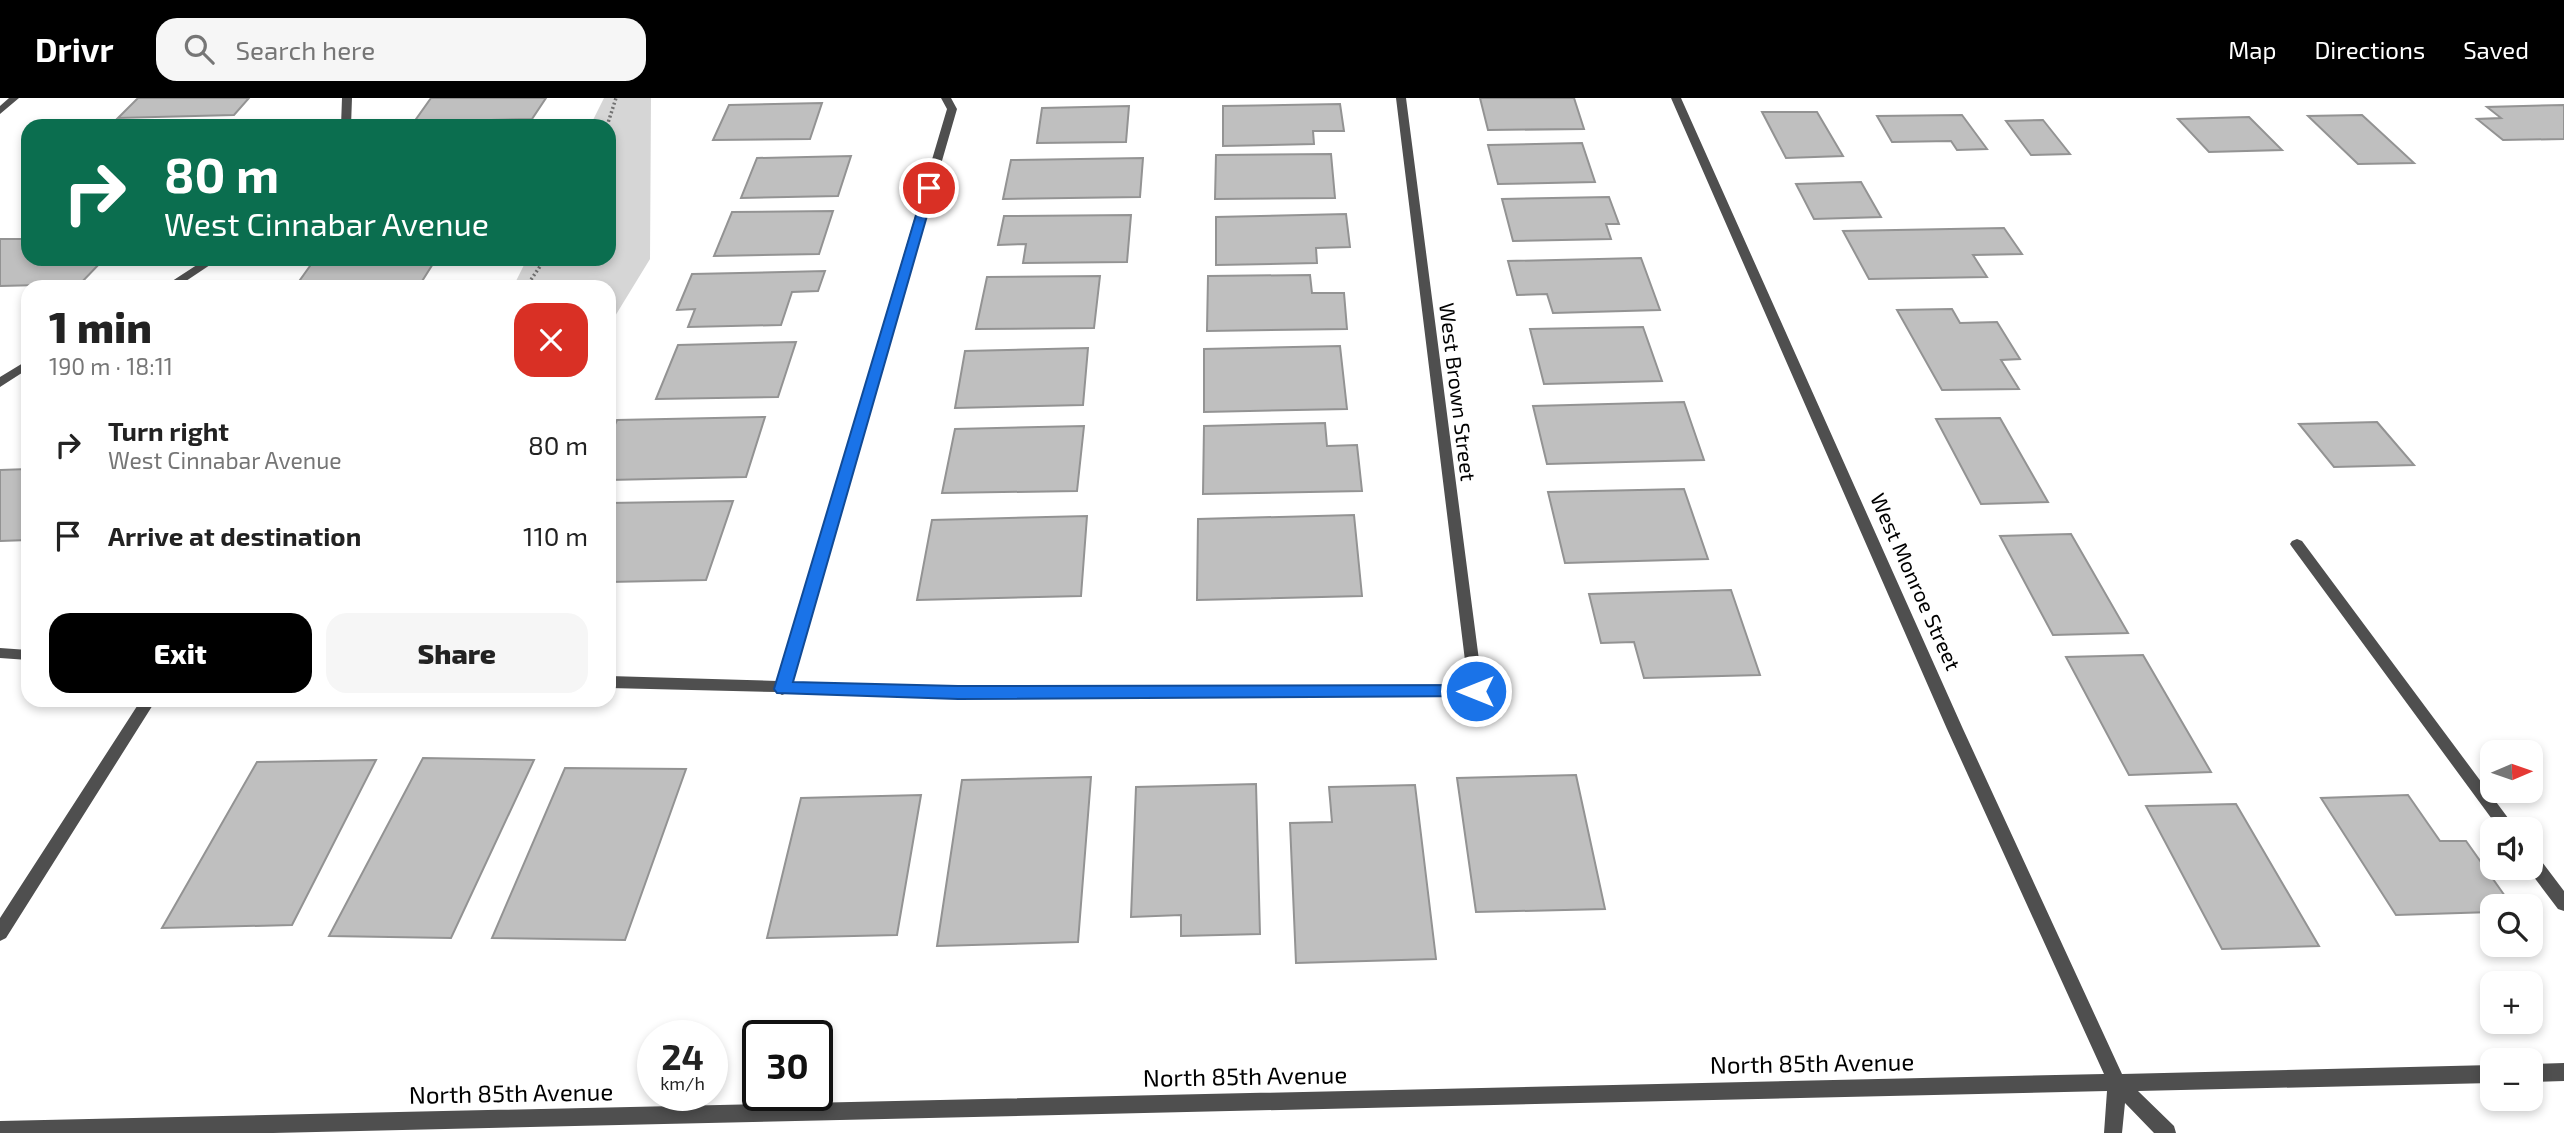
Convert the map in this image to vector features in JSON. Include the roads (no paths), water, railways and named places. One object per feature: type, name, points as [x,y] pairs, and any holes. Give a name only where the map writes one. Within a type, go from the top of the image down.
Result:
[{"type":"street","points":[[0,110],[14,98]]},
{"type":"street","points":[[346,119],[347,98]]},
{"type":"street","points":[[616,682],[782,689],[952,109],[946,98]]},
{"type":"street","name":"West Brown Street","points":[[782,689],[958,692],[1476,691],[1401,98]]},
{"type":"street","name":"West Monroe Street","points":[[1676,98],[1955,729],[2117,1082],[2167,1133]]},
{"type":"street","points":[[180,280],[203,266]]},
{"type":"street","points":[[0,383],[21,369]]},
{"type":"street","points":[[2297,544],[2499,817]]},
{"type":"street","points":[[0,653],[21,654]]},
{"type":"street","points":[[0,933],[145,707]]},
{"type":"street","points":[[2543,876],[2564,904]]},
{"type":"street","points":[[2543,1073],[2564,1072]]},
{"type":"street","name":"North 85th Avenue","points":[[0,1130],[2480,1074]]},
{"type":"street","name":"West Monroe Street","points":[[2113,1133],[2117,1082]]}]
